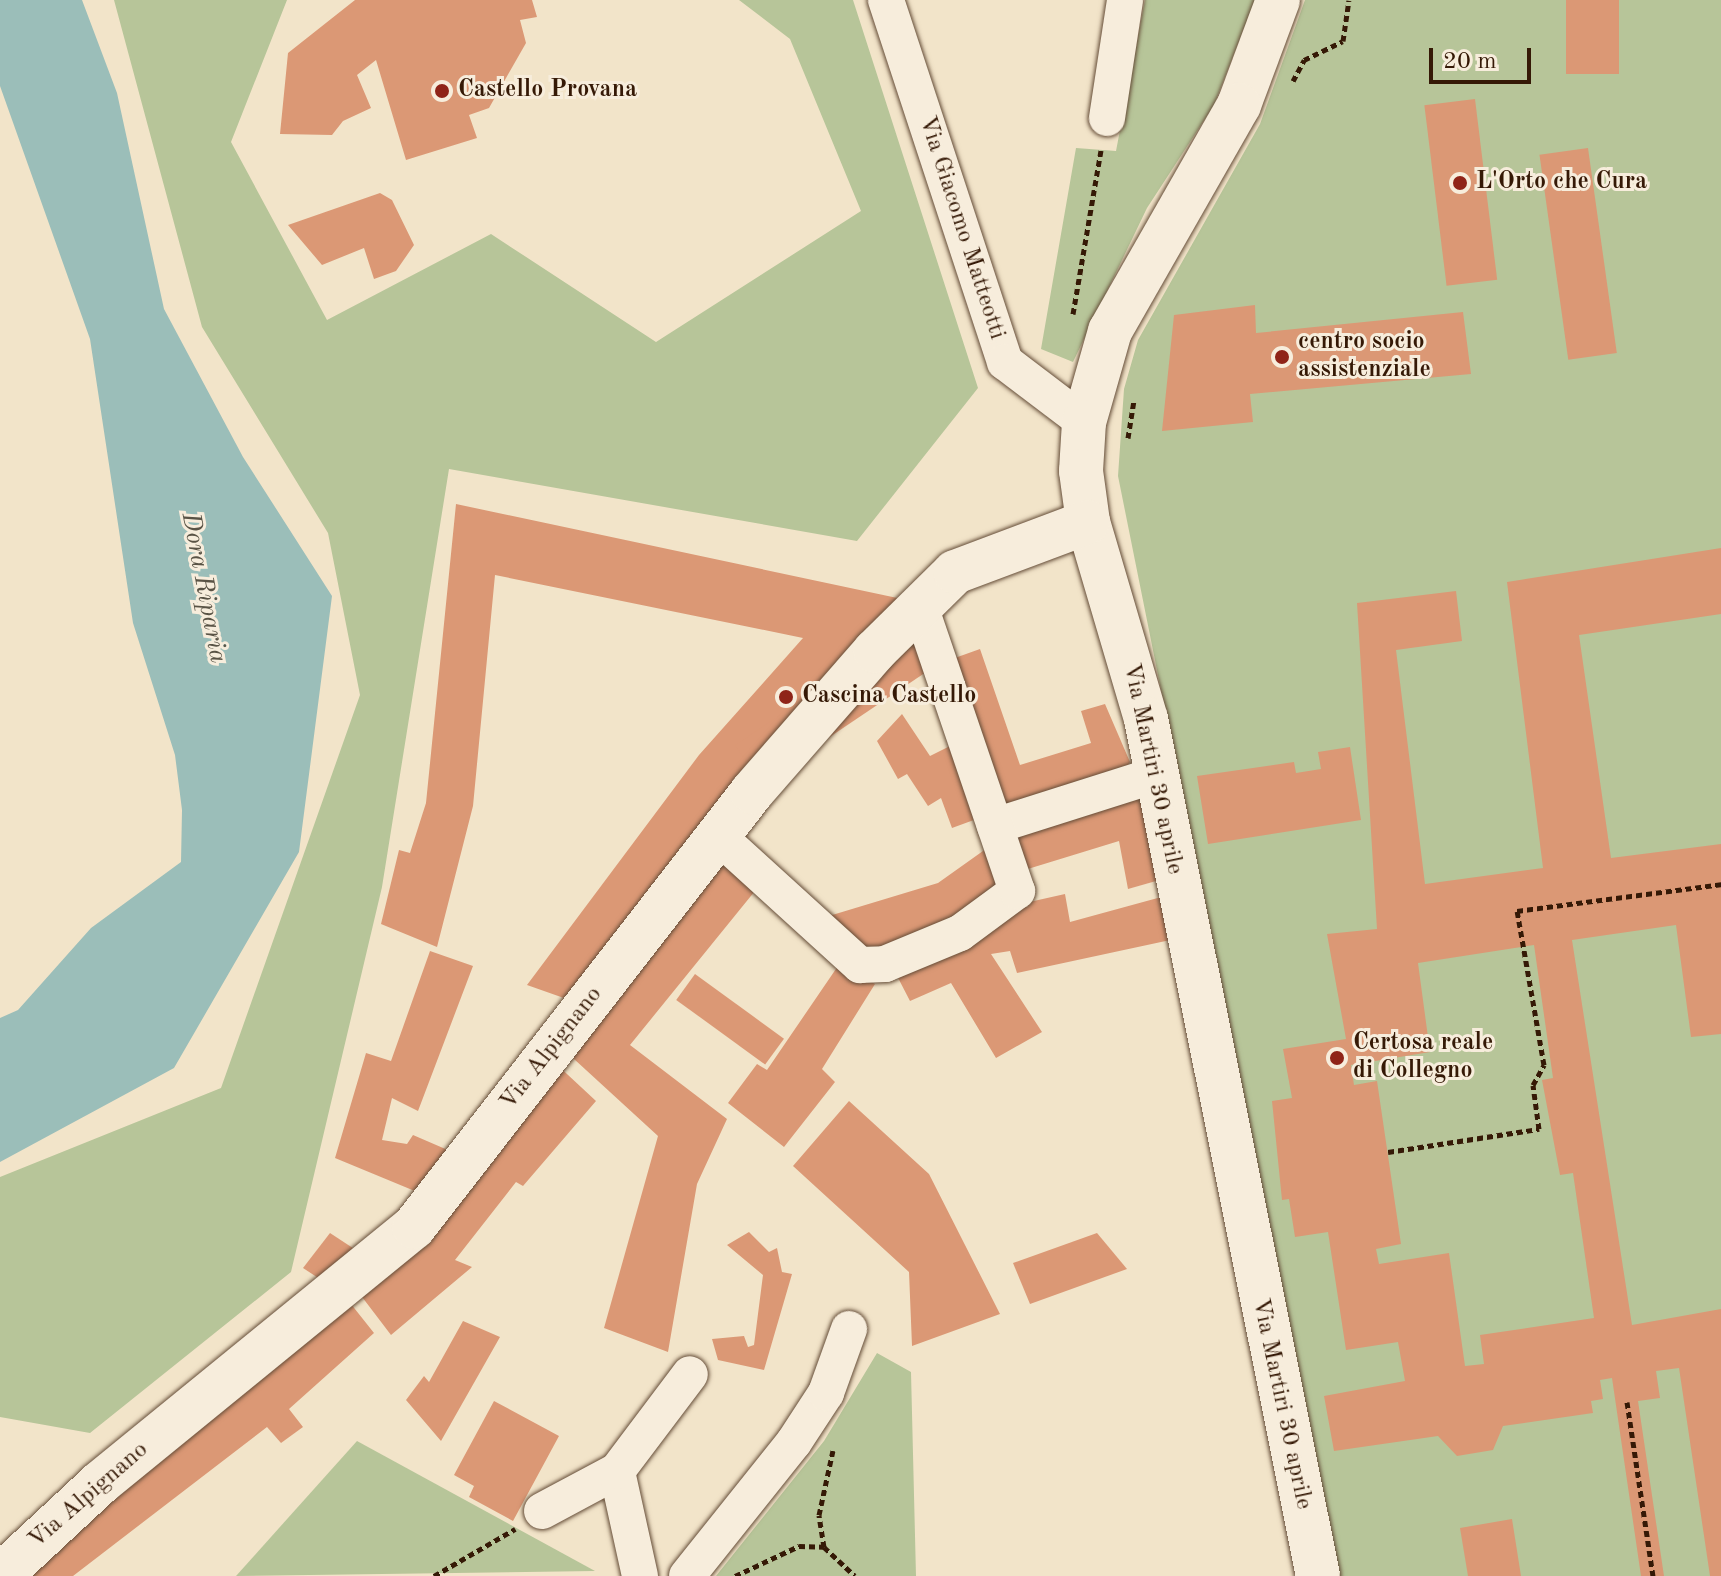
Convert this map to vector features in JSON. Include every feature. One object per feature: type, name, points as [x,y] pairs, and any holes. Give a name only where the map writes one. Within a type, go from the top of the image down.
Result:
[{"type":"street","name":"Via Giacomo Matteotti","points":[[886,0],[1005,362],[1084,422]]},
{"type":"street","points":[[1107,118],[1125,0]]},
{"type":"street","name":"Via Martiri 30 aprile","points":[[1278,0],[1239,105],[1110,331],[1084,422],[1088,522],[1156,775],[1318,1576]]},
{"type":"street","name":"Via Alpignano","points":[[0,1576],[100,1483],[414,1227],[718,836],[920,606],[955,572],[1088,522]]},
{"type":"street","points":[[718,836],[860,965],[885,964],[960,933],[1017,891],[920,606]]},
{"type":"street","points":[[995,826],[1156,775]]},
{"type":"street","points":[[687,1576],[808,1421],[849,1329]]},
{"type":"street","points":[[542,1511],[617,1471],[690,1374]]},
{"type":"street","points":[[617,1471],[640,1576]]},
{"type":"path","points":[[1072,319],[1107,118]]},
{"type":"path","points":[[1388,1152],[1539,1129],[1533,1085],[1544,1065],[1517,911],[1721,884]]},
{"type":"path","points":[[1627,1402],[1653,1576]]},
{"type":"path","points":[[808,1421],[839,1433],[819,1515],[824,1547],[855,1576]]},
{"type":"path","points":[[434,1576],[542,1511]]},
{"type":"path","points":[[734,1576],[799,1546],[824,1547]]},
{"type":"green space","points":[[114,0],[287,0],[231,142],[327,320],[491,234],[656,342],[861,211],[790,39],[739,0],[853,0],[978,388],[857,541],[449,469],[382,887],[291,1272],[90,1433],[0,1417],[0,1177],[221,1088],[360,695],[328,533],[202,327]]},
{"type":"green space","points":[[1145,0],[1255,0],[1214,105],[1147,208],[1073,362],[1041,349],[1076,148],[1116,151]]},
{"type":"green space","points":[[1305,0],[1721,0],[1721,1576],[1339,1576],[1118,476],[1124,389],[1138,340],[1260,124]]},
{"type":"green space","points":[[877,1353],[911,1372],[916,1576],[716,1576],[824,1441]]},
{"type":"green space","points":[[357,1441],[595,1571],[236,1576]]},
{"type":"water","name":"Dora Riparia","points":[[0,0],[82,0],[117,93],[164,309],[243,457],[332,596],[299,852],[174,1068],[0,1162],[0,1018],[18,1010],[91,928],[181,862],[182,810],[175,755],[133,623],[90,339],[0,86]]},
{"type":"building","name":"Castello Provana","points":[[355,0],[532,0],[537,17],[520,20],[526,43],[489,108],[469,115],[477,138],[406,160],[376,60],[357,75],[371,108],[343,121],[332,135],[280,134],[288,53]]},
{"type":"building","points":[[1566,0],[1619,0],[1619,74],[1566,74]]},
{"type":"building","points":[[1475,99],[1497,280],[1447,286],[1424,105]]},
{"type":"building","points":[[1588,148],[1617,353],[1568,360],[1539,155]]},
{"type":"building","points":[[380,193],[392,200],[414,245],[396,271],[374,279],[364,248],[322,265],[288,225]]},
{"type":"building","points":[[1255,305],[1256,333],[1463,312],[1471,374],[1250,394],[1253,422],[1162,431],[1174,315]]},
{"type":"building","name":"Cascina Castello","points":[[456,504],[902,599],[578,1003],[527,985],[699,755],[803,638],[495,575],[473,806],[437,947],[381,924],[399,850],[410,853],[426,803]]},
{"type":"building","name":"Certosa reale di Collegno","points":[[1721,548],[1721,614],[1579,635],[1611,858],[1721,844],[1721,1034],[1691,1037],[1676,925],[1572,940],[1632,1325],[1721,1309],[1721,1576],[1710,1576],[1679,1368],[1656,1371],[1660,1398],[1638,1401],[1664,1576],[1641,1576],[1612,1378],[1600,1380],[1603,1399],[1591,1401],[1593,1413],[1503,1426],[1493,1450],[1457,1456],[1438,1436],[1334,1451],[1324,1396],[1405,1381],[1398,1342],[1346,1350],[1328,1232],[1295,1237],[1289,1199],[1282,1200],[1272,1101],[1292,1098],[1283,1049],[1346,1039],[1327,934],[1377,929],[1357,603],[1456,591],[1462,641],[1396,650],[1425,884],[1543,868],[1507,582]],"holes":[[[1534,945],[1553,1078],[1542,1080],[1560,1175],[1573,1173],[1594,1318],[1480,1335],[1484,1364],[1465,1366],[1449,1253],[1379,1264],[1376,1249],[1401,1244],[1377,1081],[1354,1085],[1351,1065],[1430,1052],[1418,963]]]},
{"type":"building","points":[[906,630],[932,668],[761,783],[735,745]]},
{"type":"building","points":[[980,649],[1020,765],[1091,743],[1081,711],[1105,704],[1130,762],[1120,780],[1004,816],[952,659]]},
{"type":"building","points":[[902,714],[930,756],[958,742],[982,817],[952,828],[941,798],[928,806],[907,774],[898,779],[877,741]]},
{"type":"building","points":[[1350,747],[1361,820],[1208,844],[1197,776],[1294,762],[1296,773],[1321,769],[1318,752]]},
{"type":"building","points":[[1141,790],[1163,879],[1128,889],[1119,841],[1018,872],[1004,831]]},
{"type":"building","points":[[990,846],[1004,887],[941,923],[861,955],[819,919],[938,883]]},
{"type":"building","points":[[717,850],[759,886],[630,1045],[727,1119],[697,1184],[668,1352],[604,1328],[658,1136],[562,1048]]},
{"type":"building","points":[[1065,894],[1070,922],[1165,896],[1175,939],[1017,973],[1010,951],[991,954],[1042,1032],[996,1058],[951,983],[910,1001],[895,972],[1016,905]]},
{"type":"building","points":[[430,951],[473,966],[418,1111],[392,1098],[382,1140],[407,1144],[413,1135],[457,1154],[422,1194],[335,1158],[366,1053],[391,1061]]},
{"type":"building","points":[[840,963],[875,984],[822,1069],[835,1082],[784,1147],[728,1103],[757,1064],[767,1070]]},
{"type":"building","points":[[695,974],[784,1039],[765,1065],[676,1000]]},
{"type":"building","points":[[553,1061],[596,1101],[523,1186],[516,1182],[455,1260],[472,1267],[391,1335],[356,1289]]},
{"type":"building","points":[[849,1101],[929,1174],[1000,1314],[912,1346],[909,1272],[793,1166]]},
{"type":"building","points":[[749,1232],[769,1252],[777,1248],[782,1272],[792,1274],[764,1370],[718,1360],[712,1339],[744,1336],[748,1347],[754,1345],[763,1275],[727,1245]]},
{"type":"building","points":[[330,1233],[365,1256],[329,1285],[303,1268]]},
{"type":"building","points":[[1097,1233],[1127,1269],[1030,1304],[1013,1263]]},
{"type":"building","points":[[347,1299],[374,1333],[289,1409],[303,1427],[281,1443],[267,1427],[73,1576],[19,1576]]},
{"type":"building","points":[[463,1321],[500,1337],[441,1441],[406,1400],[424,1376],[429,1382]]},
{"type":"building","points":[[494,1401],[559,1436],[513,1521],[469,1497],[474,1486],[454,1475]]},
{"type":"building","points":[[1512,1519],[1521,1576],[1468,1576],[1460,1528]]},
{"type":"place","name":"Castello Provana","points":[[442,91]]},
{"type":"place","name":"L'Orto che Cura","points":[[1460,183]]},
{"type":"place","name":"centro socio assistenziale","points":[[1282,357]]},
{"type":"place","name":"Cascina Castello","points":[[786,697]]},
{"type":"place","name":"Certosa reale di Collegno","points":[[1337,1058]]}]
